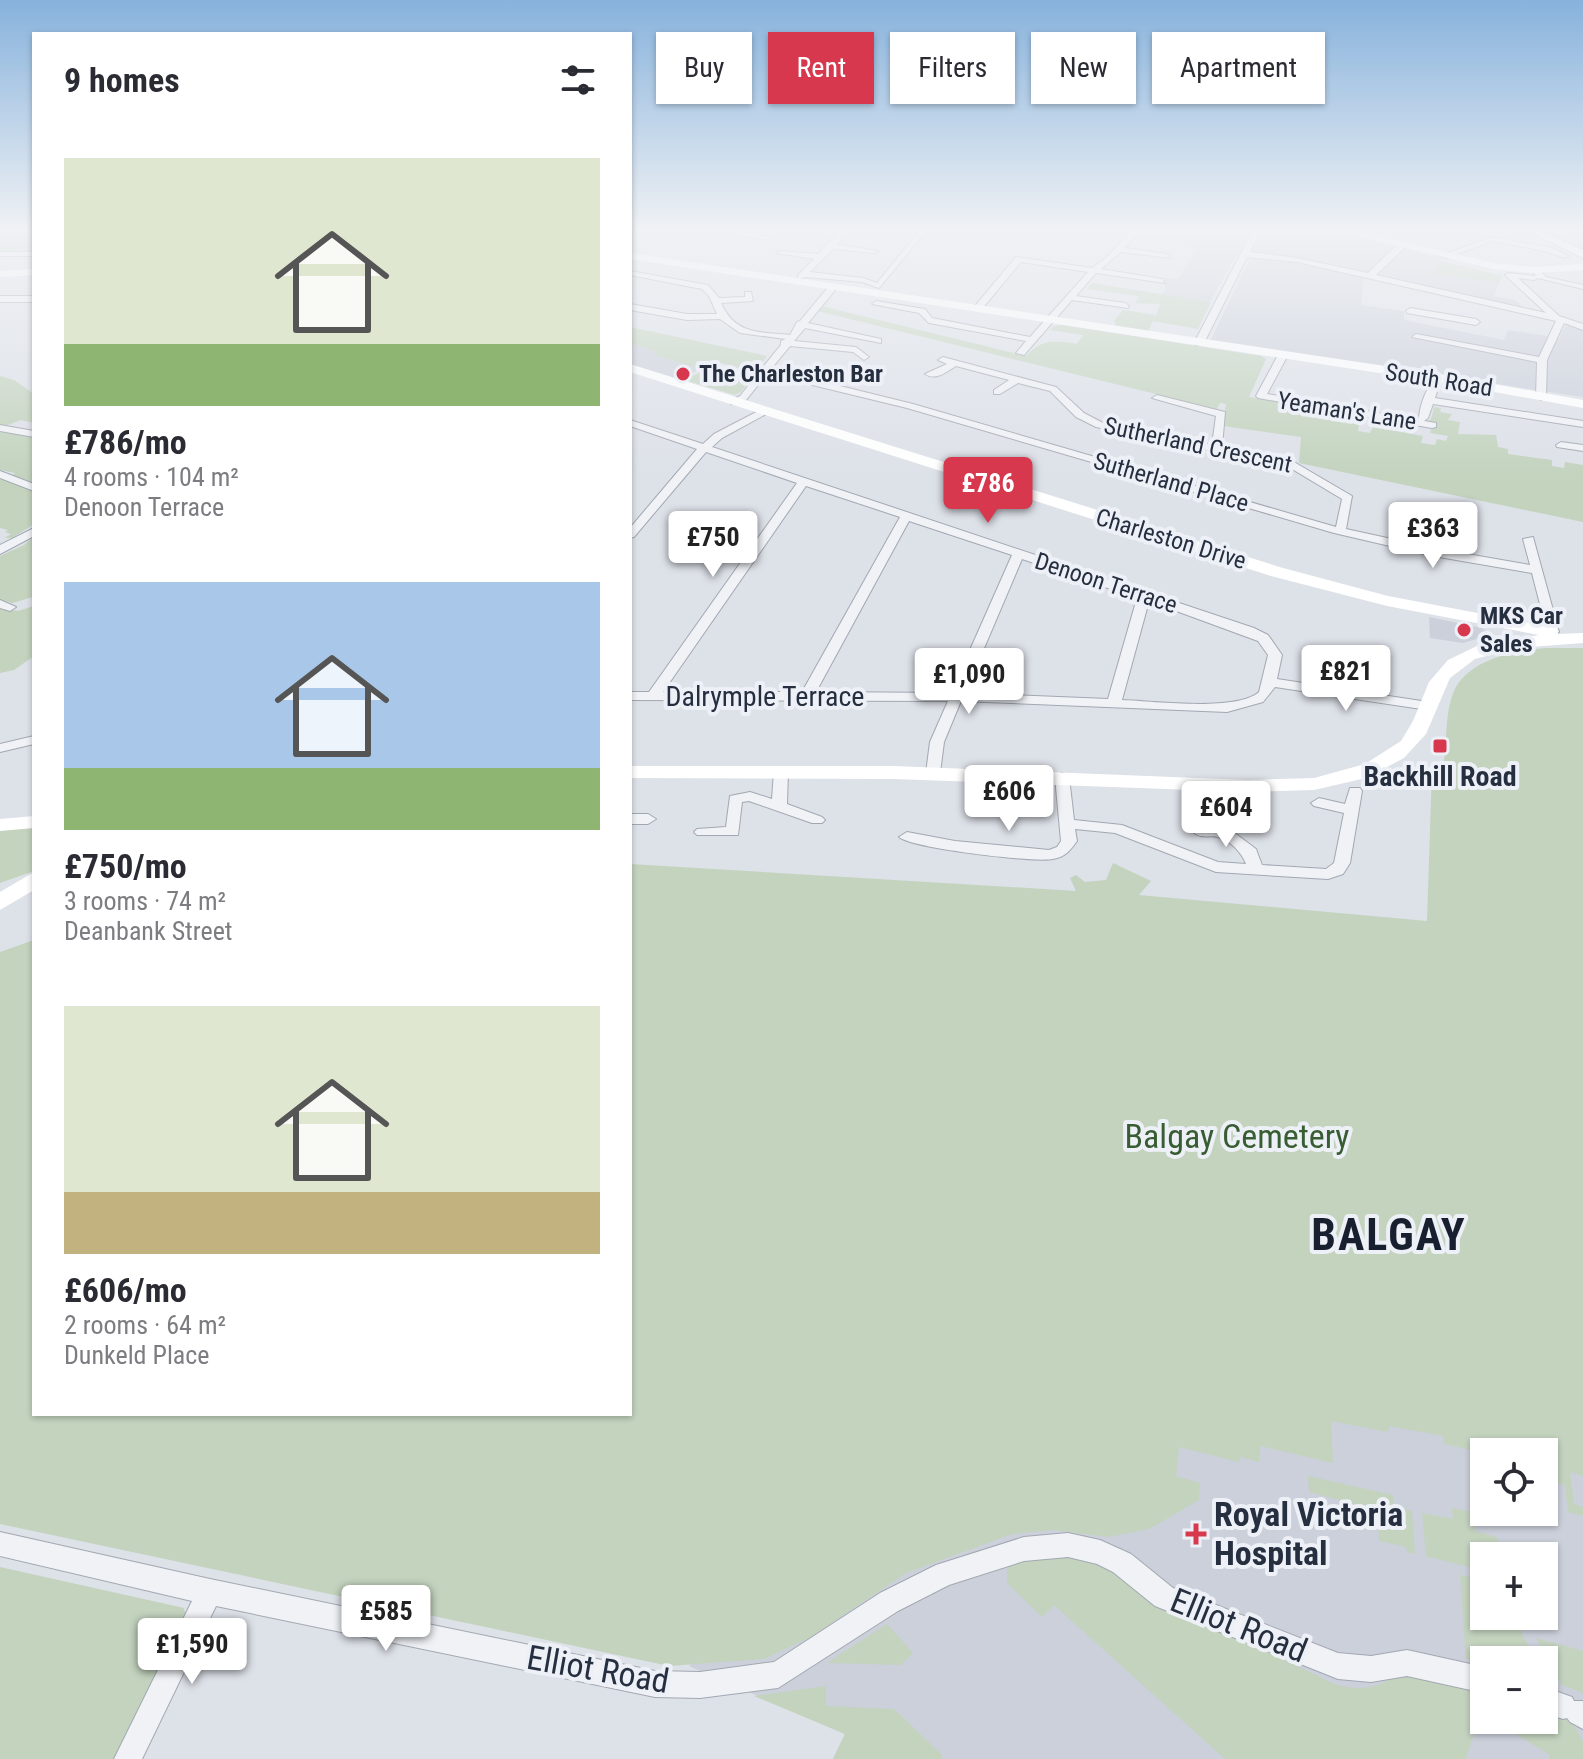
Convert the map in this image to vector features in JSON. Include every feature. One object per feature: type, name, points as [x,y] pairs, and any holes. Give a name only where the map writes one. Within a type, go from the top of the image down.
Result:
[{"type":"street","points":[[659,312],[687,317],[723,316]]},
{"type":"street","points":[[721,312],[733,326],[744,331],[856,350],[864,357]]},
{"type":"street","points":[[734,402],[743,398],[811,312]]},
{"type":"street","points":[[923,312],[929,320],[950,327],[1033,340]]},
{"type":"street","name":"South Road","points":[[1005,312],[1583,404]]},
{"type":"street","points":[[1021,353],[1056,312]]},
{"type":"street","points":[[1199,343],[1215,312]]},
{"type":"street","points":[[1409,312],[1476,322]]},
{"type":"street","points":[[1528,312],[1583,327]]},
{"type":"street","points":[[1550,312],[1558,319]]},
{"type":"street","points":[[1541,397],[1542,360],[1558,319]]},
{"type":"street","points":[[800,324],[878,341]]},
{"type":"street","points":[[1416,337],[1542,360]]},
{"type":"street","name":"Yeaman's Lane","points":[[1283,355],[1261,396],[1427,421],[1428,400]]},
{"type":"street","name":"Sutherland Crescent","points":[[943,360],[1053,389],[1080,415],[1100,425],[1299,467],[1348,498],[1342,527],[1338,531]]},
{"type":"street","points":[[930,374],[937,374],[955,363]]},
{"type":"street","name":"Charleston Drive","points":[[632,369],[1277,572],[1387,601],[1505,624],[1527,635],[1553,632],[1583,638]]},
{"type":"street","name":"Sutherland Place","points":[[762,370],[923,410],[1338,531],[1537,570]]},
{"type":"street","points":[[997,392],[1018,379]]},
{"type":"street","points":[[1434,385],[1428,400],[1583,424]]},
{"type":"street","points":[[1157,398],[1221,414],[1217,449]]},
{"type":"street","points":[[632,533],[703,449],[718,436],[764,411]]},
{"type":"street","name":"Denoon Terrace","points":[[632,424],[1263,638],[1275,655],[1271,682]]},
{"type":"street","points":[[2,428],[32,434]]},
{"type":"street","points":[[1561,445],[1583,448],[1583,439]]},
{"type":"street","points":[[0,474],[32,487]]},
{"type":"street","points":[[653,696],[803,482]]},
{"type":"street","points":[[809,696],[809,689],[906,516]]},
{"type":"street","points":[[0,550],[32,532]]},
{"type":"street","points":[[0,539],[14,543]]},
{"type":"street","points":[[1529,539],[1553,632]]},
{"type":"street","points":[[933,773],[937,742],[1016,558],[1021,554]]},
{"type":"street","points":[[1115,704],[1144,596]]},
{"type":"street","points":[[1497,645],[1504,636],[1505,624]]},
{"type":"street","points":[[632,772],[933,773],[1274,787],[1330,781],[1373,768],[1404,750],[1416,736],[1437,683],[1451,666],[1473,653],[1527,635],[1583,638]]},
{"type":"street","points":[[1271,682],[1428,706]]},
{"type":"street","name":"Dalrymple Terrace","points":[[632,696],[956,697],[1238,707],[1262,698],[1271,682]]},
{"type":"street","points":[[0,748],[32,740]]},
{"type":"street","points":[[779,805],[781,771]]},
{"type":"street","points":[[907,837],[955,846],[1051,855],[1063,850],[1069,841],[1062,777]]},
{"type":"street","points":[[1068,824],[1117,828],[1200,863],[1230,870],[1312,875],[1337,870],[1342,863],[1355,791]]},
{"type":"street","points":[[702,832],[733,832],[735,799],[740,795],[779,805],[817,820]]},
{"type":"street","points":[[1319,803],[1352,810]]},
{"type":"street","points":[[1222,815],[1225,833]]},
{"type":"street","points":[[632,819],[648,819]]},
{"type":"street","points":[[0,825],[32,822]]},
{"type":"street","points":[[1201,832],[1225,833],[1250,852],[1256,871]]},
{"type":"street","points":[[0,890],[32,880]]},
{"type":"street","points":[[0,903],[32,880]]},
{"type":"street","name":"Elliot Road","points":[[0,1544],[210,1592],[655,1684],[700,1685],[778,1675],[889,1602],[945,1574],[1024,1549],[1068,1545],[1100,1552],[1122,1563],[1164,1597],[1338,1666],[1371,1669],[1407,1663],[1470,1677]]},
{"type":"street","points":[[128,1759],[210,1592]]},
{"type":"shaded area","points":[[1224,312],[1404,312],[1404,320],[1504,340],[1508,330],[1559,338],[1566,325],[1583,330],[1583,397],[1210,341]]},
{"type":"shaded area","points":[[632,344],[658,352],[655,355],[701,369],[677,380],[632,366]]},
{"type":"shaded area","points":[[1429,617],[1482,628],[1490,635],[1463,643],[1430,638]]},
{"type":"shaded area","name":"Royal Victoria Hospital","points":[[1388,1408],[1470,1446],[1470,1526],[1558,1526],[1558,1458],[1583,1466],[1583,1759],[833,1759],[845,1734],[689,1666],[762,1609],[869,1441]]},
{"type":"green space","points":[[821,312],[846,312],[1026,356],[1037,346],[1049,342],[1077,344],[1083,335],[1050,330],[1062,325],[1261,356],[1266,359],[1249,397],[1278,402],[1277,406],[1289,408],[1288,412],[1359,425],[1358,431],[1370,433],[1373,427],[1423,436],[1421,443],[1435,445],[1437,439],[1446,441],[1448,436],[1430,433],[1433,423],[1426,422],[1431,419],[1434,407],[1441,408],[1440,412],[1452,414],[1448,420],[1460,422],[1458,434],[1496,435],[1498,447],[1508,449],[1508,454],[1552,460],[1552,466],[1564,468],[1565,462],[1583,465],[1583,522],[1299,463],[1301,437],[1223,426],[1226,404],[1220,403],[1217,409]]},
{"type":"green space","points":[[1121,312],[1156,315],[1157,312],[1206,312],[1198,329],[1153,321],[1148,331],[1116,326],[1114,321]]},
{"type":"green space","points":[[632,327],[767,356],[741,392],[735,395],[684,380],[701,372],[736,385],[747,371],[722,363],[704,370],[654,355],[657,352],[632,344]]},
{"type":"green space","points":[[0,376],[14,380],[32,393],[32,423],[21,420],[0,428]]},
{"type":"green space","points":[[0,429],[32,436],[32,485],[11,476],[15,473],[0,470]]},
{"type":"green space","points":[[0,478],[32,490],[32,525],[12,538],[5,538],[11,534],[0,528]]},
{"type":"green space","points":[[32,538],[32,597],[12,603],[0,600],[0,556]]},
{"type":"green space","points":[[0,607],[18,611],[32,607],[32,657],[14,670],[0,673]]},
{"type":"green space","name":"Balgay Cemetery","points":[[1546,648],[1583,648],[1583,1476],[1570,1472],[1574,1504],[1583,1507],[1583,1516],[1568,1512],[1565,1485],[1558,1483],[1558,1438],[1470,1438],[1470,1450],[1444,1444],[1443,1436],[1389,1426],[1388,1432],[1331,1421],[1333,1463],[1260,1446],[1259,1462],[1240,1457],[1239,1462],[1179,1447],[1176,1476],[1200,1483],[1199,1500],[1149,1529],[1109,1537],[1053,1530],[1012,1534],[906,1573],[811,1637],[764,1659],[669,1666],[0,1524],[0,952],[32,941],[32,1416],[632,1416],[632,864],[1076,891],[1070,878],[1076,875],[1085,882],[1106,880],[1113,863],[1151,881],[1139,895],[1427,921],[1432,770],[1444,762],[1452,695],[1473,669],[1509,654]]},
{"type":"green space","points":[[32,828],[32,872],[0,883],[0,831]]},
{"type":"green space","points":[[1308,1476],[1393,1495],[1394,1507],[1412,1511],[1415,1554],[1407,1552],[1406,1547],[1379,1541],[1378,1510],[1309,1492]]},
{"type":"green space","points":[[1452,1508],[1470,1512],[1470,1526],[1474,1526],[1475,1531],[1496,1537],[1498,1542],[1470,1542],[1470,1567],[1426,1556],[1422,1513],[1453,1519]]},
{"type":"green space","points":[[1064,1552],[1097,1561],[1202,1619],[1334,1684],[1371,1687],[1404,1670],[1470,1685],[1470,1734],[1474,1734],[1466,1759],[1225,1759],[1054,1605],[1042,1617],[1007,1583],[1007,1570],[1015,1558]]},
{"type":"green space","points":[[0,1567],[184,1608],[187,1621],[119,1759],[0,1759]]},
{"type":"green space","points":[[1460,1575],[1470,1577],[1470,1630],[1522,1630],[1529,1646],[1470,1646],[1470,1660],[1466,1659]]},
{"type":"green space","points":[[887,1624],[913,1653],[901,1665],[827,1663]]},
{"type":"green space","points":[[1536,1638],[1583,1651],[1583,1693],[1562,1685],[1558,1678],[1558,1646],[1540,1646]]},
{"type":"green space","points":[[826,1686],[826,1706],[894,1709],[943,1756],[940,1759],[833,1759],[845,1734],[754,1696]]},
{"type":"green space","points":[[1558,1713],[1569,1717],[1583,1742],[1583,1759],[1549,1759],[1550,1755],[1516,1734],[1558,1734]]},
{"type":"place","name":"The Charleston Bar","points":[[683,374]]},
{"type":"place","name":"MKS Car Sales","points":[[1464,630]]},
{"type":"place","name":"Backhill Road","points":[[1440,746]]},
{"type":"place","name":"Royal Victoria Hospital","points":[[1196,1534]]},
{"type":"district","name":"BALGAY","points":[[1389,1235]]}]
